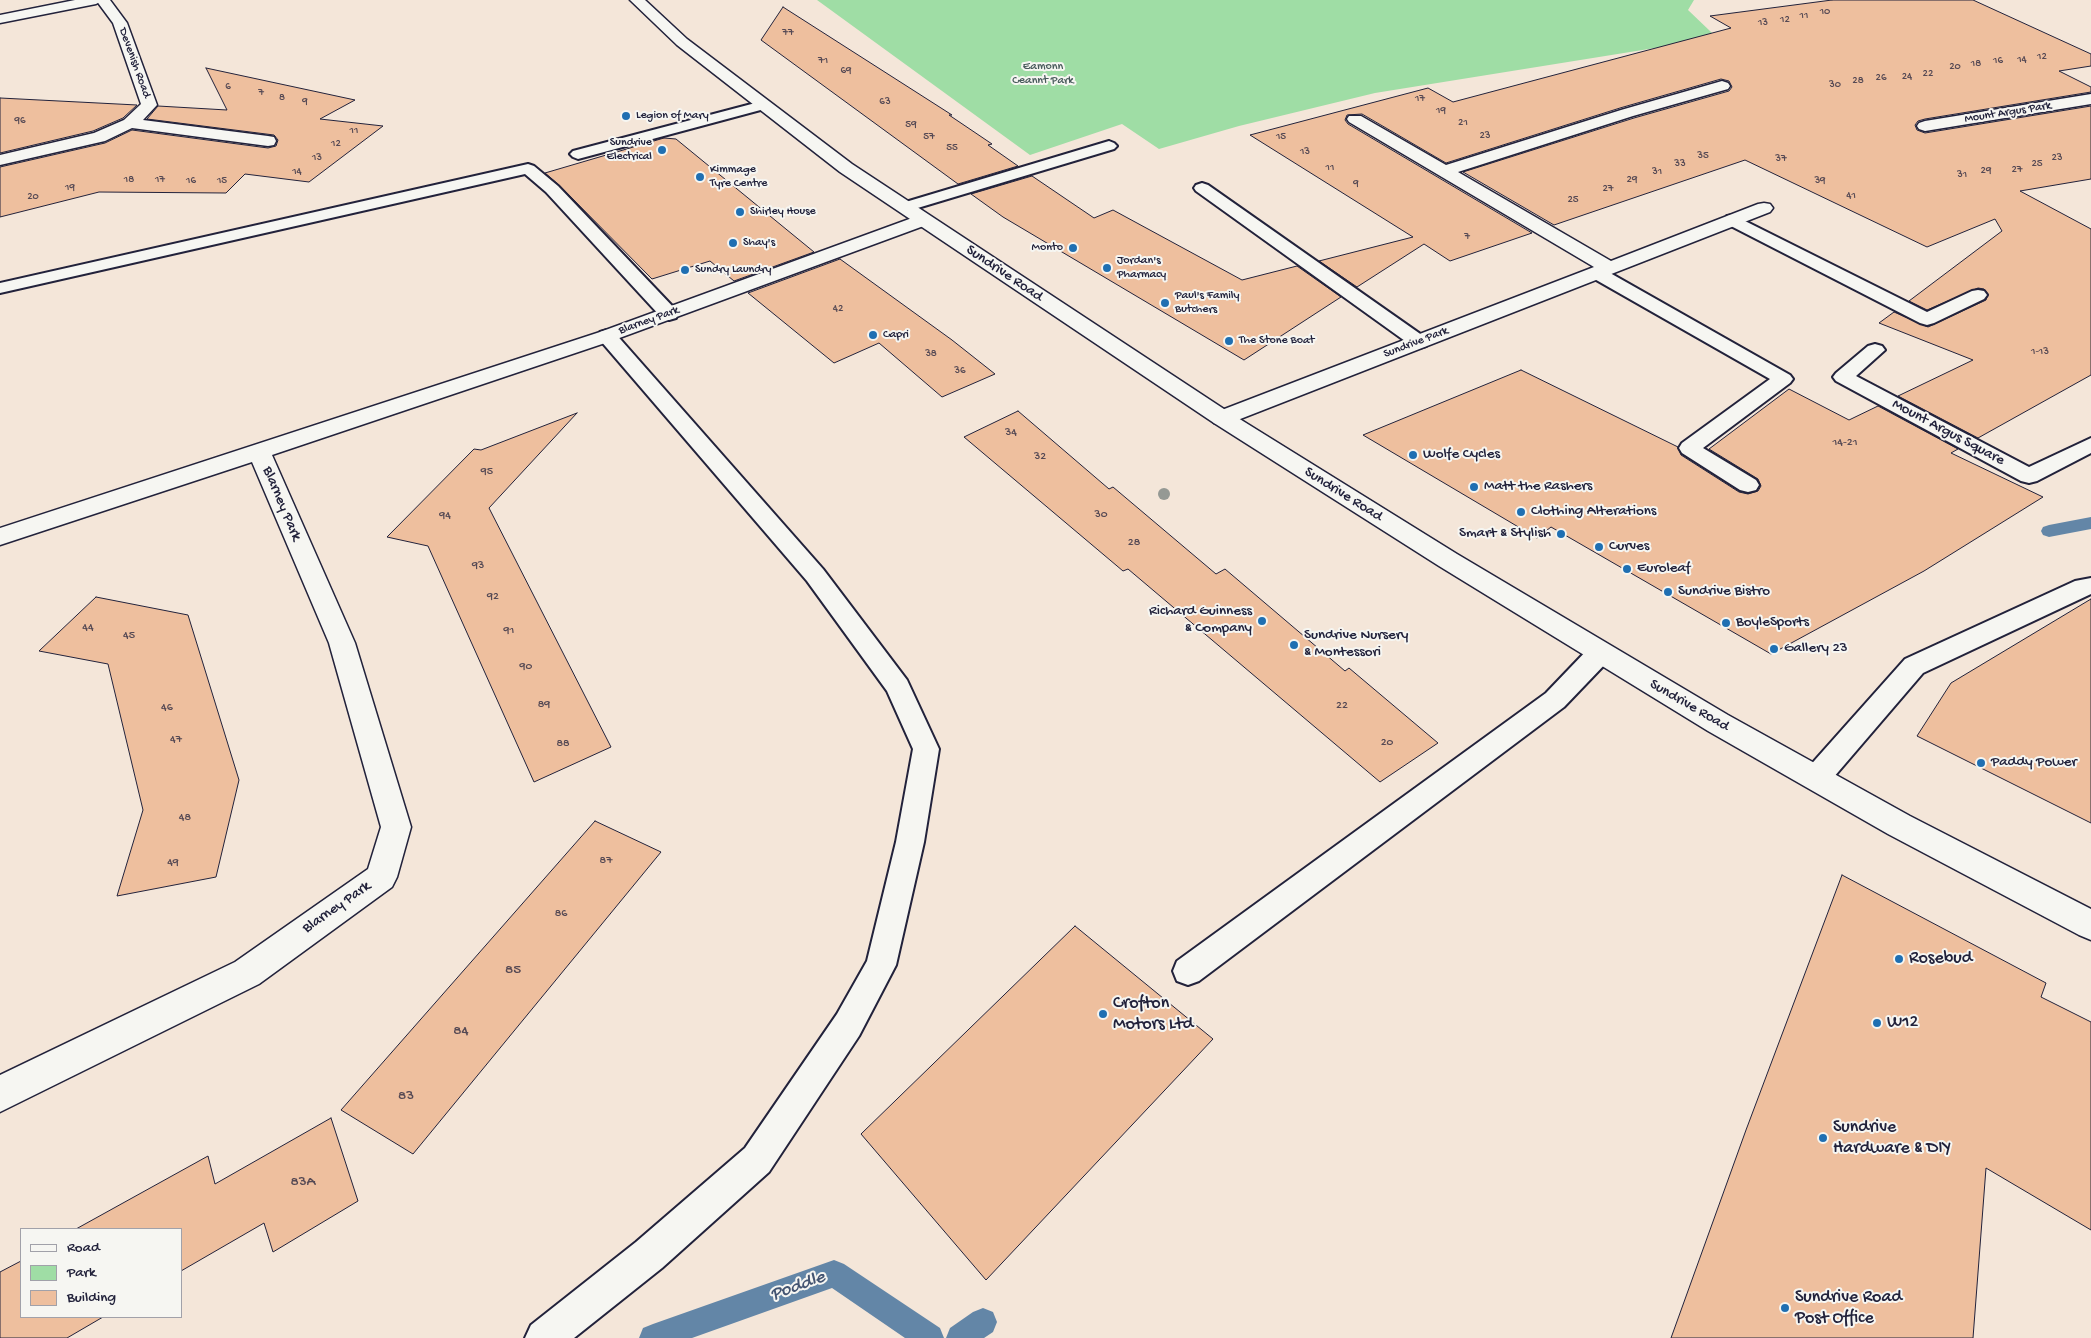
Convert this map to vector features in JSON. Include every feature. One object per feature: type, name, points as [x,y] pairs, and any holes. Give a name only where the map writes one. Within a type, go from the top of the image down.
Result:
[{"type":"street","points":[[0,19],[96,0]]},
{"type":"street","name":"Devenish Road","points":[[0,160],[98,137],[130,123],[149,105],[120,23],[103,0]]},
{"type":"street","name":"Sundrive Road","points":[[637,0],[682,42],[846,168],[1222,418],[1600,653],[1718,723],[1899,824],[2091,925]]},
{"type":"street","points":[[1444,171],[1627,113],[1722,86]]},
{"type":"street","name":"Mount Argus Park","points":[[1925,126],[2091,99]]},
{"type":"street","points":[[1355,119],[1444,171],[1604,271]]},
{"type":"street","points":[[130,123],[268,141]]},
{"type":"street","name":"Sundrive Park","points":[[1222,418],[1764,208]]},
{"type":"street","name":"Blarney Park","points":[[0,537],[607,336],[668,314],[914,213]]},
{"type":"street","name":"Blarney Park","points":[[0,1094],[246,973],[382,877],[396,826],[342,643],[259,452]]},
{"type":"lane","points":[[578,154],[763,105]]},
{"type":"lane","points":[[914,213],[1109,146]]},
{"type":"lane","points":[[0,288],[528,169],[552,189],[668,314]]},
{"type":"lane","points":[[1202,188],[1419,342]]},
{"type":"lane","points":[[1733,220],[1927,319],[1978,295]]},
{"type":"lane","points":[[1604,271],[1783,379],[1688,448],[1748,485]]},
{"type":"lane","points":[[544,1338],[649,1256],[757,1160],[848,1025],[881,965],[910,842],[926,749],[898,687],[815,575],[607,336]]},
{"type":"lane","name":"Mount Argus Square","points":[[1875,350],[1843,377],[2029,476],[2091,446]]},
{"type":"lane","points":[[1817,777],[1914,666],[2083,587],[2091,586]]},
{"type":"lane","points":[[1188,971],[1554,700],[1600,653]]},
{"type":"green space","name":"Eamonn Ceannt Park","points":[[817,0],[1694,0],[1688,10],[1732,52],[1676,46],[1655,48],[1375,93],[1239,126],[1159,149],[1122,124],[1030,155]]},
{"type":"building","points":[[1832,0],[1973,0],[2091,54],[2091,66],[2059,71],[2091,87],[2091,92],[1925,119],[1918,121],[1915,125],[1917,130],[1925,133],[2091,106],[2091,179],[2020,191],[2091,229],[2091,375],[1978,438],[1898,396],[1973,360],[1879,323],[1894,312],[1928,327],[1986,300],[1988,294],[1984,289],[1978,288],[1927,310],[1909,301],[2002,231],[1995,219],[1927,247],[1745,160],[1554,225],[1463,172],[1634,118],[1729,91],[1732,87],[1729,81],[1721,79],[1620,108],[1446,163],[1362,114],[1347,115],[1345,120],[1348,124],[1532,233],[1450,261],[1424,244],[1357,287],[1319,261],[1413,237],[1250,135],[1428,88],[1453,102],[1731,28],[1710,16]]},
{"type":"building","points":[[783,7],[952,115],[949,115],[992,144],[988,145],[1018,166],[958,184],[761,40]]},
{"type":"building","points":[[206,68],[355,100],[320,119],[383,126],[309,182],[245,174],[226,193],[99,192],[0,217],[0,167],[105,143],[132,130],[268,148],[276,146],[278,140],[274,135],[147,119],[158,106],[227,110]]},
{"type":"building","points":[[0,98],[137,105],[123,118],[93,131],[0,153]]},
{"type":"building","points":[[664,138],[676,139],[814,252],[734,281],[710,261],[652,279],[545,173]]},
{"type":"building","points":[[1032,176],[1094,218],[1113,210],[1242,280],[1297,266],[1341,297],[1244,360],[1003,217],[971,194]]},
{"type":"building","points":[[840,259],[952,340],[995,374],[942,397],[879,343],[834,363],[748,293]]},
{"type":"building","points":[[1521,370],[1678,447],[1681,455],[1739,492],[1748,494],[1758,491],[1761,486],[1758,479],[1709,449],[1789,389],[1849,420],[1878,406],[1958,449],[1951,453],[2043,497],[1924,571],[1771,654],[1551,527],[1537,538],[1363,435]]},
{"type":"building","points":[[1018,411],[1109,489],[1113,487],[1216,574],[1225,569],[1345,671],[1349,668],[1438,743],[1380,782],[1128,569],[1123,571],[964,437]]},
{"type":"building","points":[[577,413],[489,508],[611,747],[534,782],[428,546],[387,537],[474,449],[481,450]]},
{"type":"building","points":[[96,597],[188,615],[239,780],[216,877],[117,896],[143,810],[108,664],[39,651]]},
{"type":"building","points":[[2091,599],[2091,823],[1917,736],[1951,683]]},
{"type":"building","points":[[595,821],[661,852],[413,1154],[341,1110]]},
{"type":"building","points":[[1842,875],[2046,983],[2041,997],[2091,1022],[2091,1230],[1986,1168],[1973,1338],[1671,1338],[1746,1130]]},
{"type":"building","points":[[1075,926],[1213,1039],[986,1280],[861,1134]]},
{"type":"building","points":[[331,1118],[358,1201],[273,1252],[264,1223],[182,1270],[182,1228],[78,1228],[208,1156],[215,1184]]},
{"type":"building","points":[[20,1262],[20,1318],[101,1318],[67,1338],[0,1338],[0,1272]]},
{"type":"waterway","name":"Poddle","points":[[2049,531],[2091,523]]},
{"type":"waterway","name":"Poddle","points":[[653,1338],[834,1274],[930,1338]]},
{"type":"waterway","name":"Poddle","points":[[960,1338],[983,1322]]},
{"type":"place","name":"Legion of Mary","points":[[626,116]]},
{"type":"place","name":"Sundrive Electrical","points":[[662,150]]},
{"type":"place","name":"Kimmage Tyre Centre","points":[[700,177]]},
{"type":"place","name":"Shirley House","points":[[740,212]]},
{"type":"place","name":"Shay's","points":[[733,243]]},
{"type":"place","name":"Monto","points":[[1073,248]]},
{"type":"place","name":"Jordan's Pharmacy","points":[[1107,268]]},
{"type":"place","name":"Sundry Laundry","points":[[685,270]]},
{"type":"place","name":"Paul's Family Butchers","points":[[1165,303]]},
{"type":"place","name":"Capri","points":[[873,335]]},
{"type":"place","name":"The Stone Boat","points":[[1229,341]]},
{"type":"place","name":"Wolfe Cycles","points":[[1413,455]]},
{"type":"place","name":"Matt the Rashers","points":[[1474,487]]},
{"type":"place","name":"Clothing Alterations","points":[[1521,512]]},
{"type":"place","name":"Smart & Stylish","points":[[1561,534]]},
{"type":"place","name":"Curves","points":[[1599,547]]},
{"type":"place","name":"Euroleaf","points":[[1627,569]]},
{"type":"place","name":"Sundrive Bistro","points":[[1668,592]]},
{"type":"place","name":"Richard Guinness & Company","points":[[1262,621]]},
{"type":"place","name":"BoyleSports","points":[[1726,623]]},
{"type":"place","name":"Sundrive Nursery & Montessori","points":[[1294,645]]},
{"type":"place","name":"Gallery 23","points":[[1774,649]]},
{"type":"place","name":"Paddy Power","points":[[1981,763]]},
{"type":"place","name":"Rosebud","points":[[1899,959]]},
{"type":"place","name":"Crofton Motors Ltd","points":[[1103,1014]]},
{"type":"place","name":"W12","points":[[1877,1023]]},
{"type":"place","name":"Sundrive Hardware & DIY","points":[[1823,1138]]},
{"type":"place","name":"Sundrive Road Post Office","points":[[1785,1308]]}]
